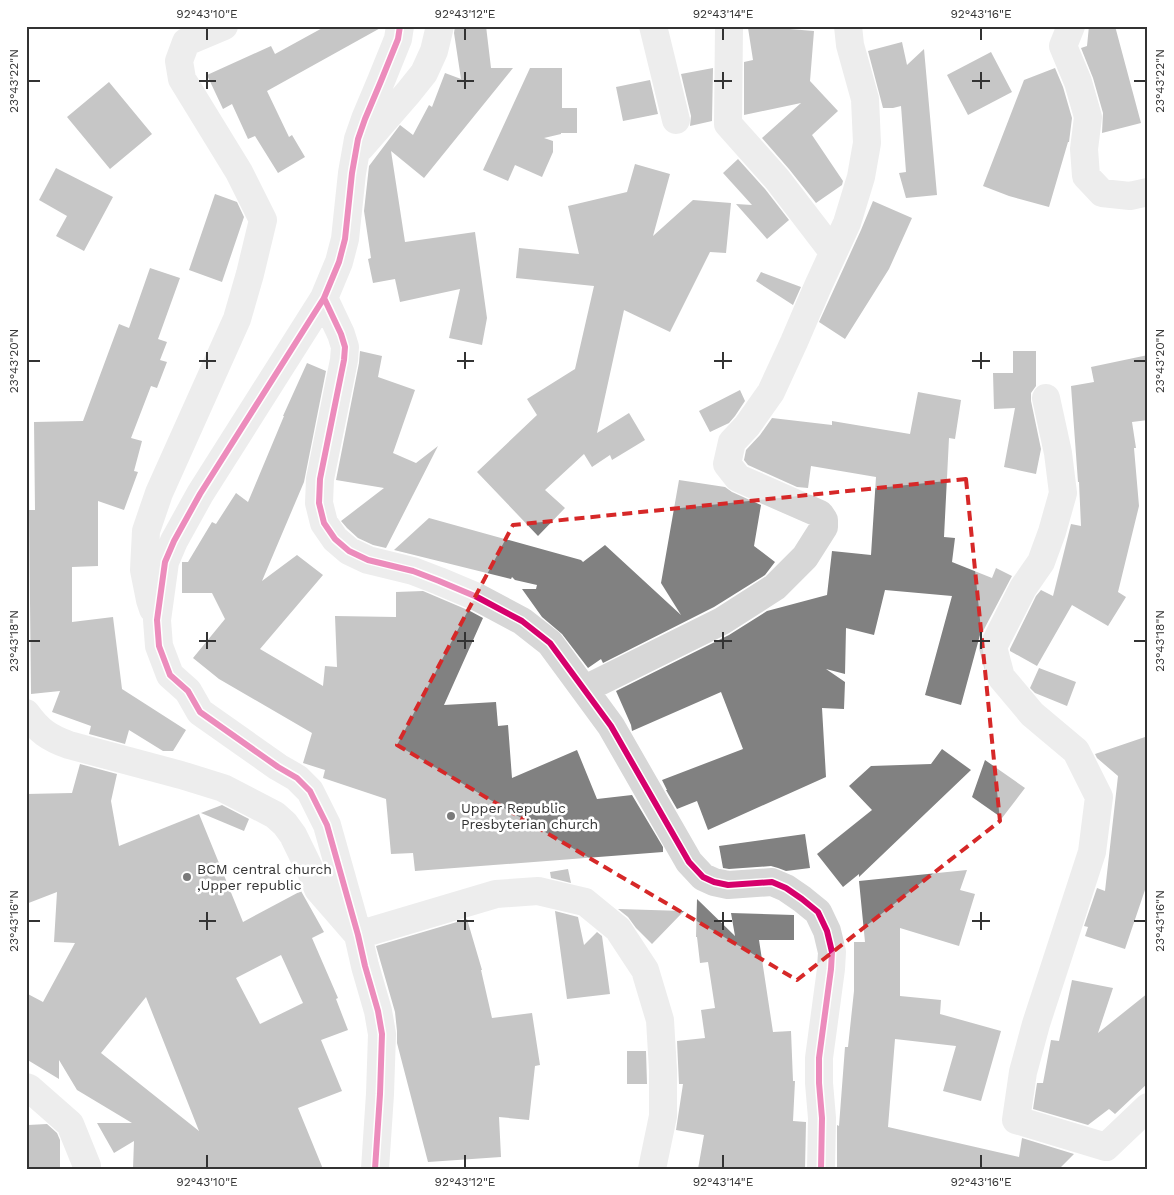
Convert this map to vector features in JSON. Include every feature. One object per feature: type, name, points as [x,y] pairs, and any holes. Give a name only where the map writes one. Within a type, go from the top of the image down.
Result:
[{"type":"street","points":[[157,620],[150,600],[144,570],[146,531],[159,493],[237,319],[263,220],[239,172],[182,79],[179,61],[186,42],[224,26]]},
{"type":"street","points":[[375,1169],[382,1034],[378,1011],[364,966],[358,935],[327,825],[310,791],[297,778],[200,712],[188,691],[170,675],[159,646],[157,620],[165,562],[174,541],[200,494],[324,298],[340,262],[345,239],[358,139],[364,119],[398,39],[400,26]]},
{"type":"street","points":[[355,154],[424,73],[434,51],[440,26]]},
{"type":"street","points":[[653,26],[676,120]]},
{"type":"street","points":[[729,26],[728,124],[777,179],[833,252]]},
{"type":"street","points":[[585,689],[722,621],[775,587],[805,557],[824,527],[824,520],[820,514],[738,478],[727,464],[732,442],[747,426],[771,392],[847,223],[861,177],[867,143],[865,98],[850,45],[848,26]]},
{"type":"street","points":[[1071,26],[1063,46],[1078,82],[1088,117],[1084,149],[1086,176],[1102,193],[1130,196],[1148,192]]},
{"type":"street","points":[[324,298],[345,347],[320,479],[319,503],[324,522],[335,539],[349,551],[368,560],[439,580],[477,597],[522,621],[550,643],[585,689],[611,726],[689,862],[703,877],[728,885],[772,882],[786,888],[818,912],[827,931],[832,952],[819,1058],[822,1118],[820,1169]]},
{"type":"street","points":[[1046,398],[1058,454],[1063,493],[1041,562],[1023,588],[993,647],[1001,677],[1032,714],[1076,751],[1099,797],[1092,852],[1036,1024],[1023,1072],[1016,1120],[1106,1147],[1148,1107]]},
{"type":"street","points":[[26,713],[35,725],[55,740],[224,788],[275,816],[285,824],[293,835],[318,889],[358,935]]},
{"type":"street","points":[[358,935],[496,894],[538,891],[585,902],[618,929],[645,970],[660,1020],[663,1116],[652,1169]]},
{"type":"street","points":[[26,1088],[29,1088],[70,1124],[86,1169]]},
{"type":"highlighted area","points":[[966,479],[1000,821],[797,980],[397,745],[513,525]]},
{"type":"building","points":[[326,26],[384,26],[267,91],[289,137],[292,135],[305,157],[278,173],[255,136],[248,139],[232,104],[223,109],[207,75],[271,46],[275,54]]},
{"type":"building","points":[[455,26],[486,26],[491,68],[513,68],[424,178],[391,151],[405,242],[475,232],[487,318],[482,345],[449,338],[460,289],[400,302],[395,279],[373,283],[368,259],[371,258],[364,211],[369,166],[400,125],[413,135],[429,105],[432,107],[445,73],[461,79],[454,33]]},
{"type":"building","points":[[1089,26],[1115,26],[1141,123],[1102,133],[1103,113],[1093,78],[1081,48],[1087,46]]},
{"type":"building","points":[[765,27],[814,31],[810,81],[838,111],[812,135],[843,181],[842,185],[816,203],[762,138],[801,103],[744,115],[744,62],[753,60],[748,28]]},
{"type":"building","points":[[902,42],[907,65],[924,49],[937,195],[906,198],[899,173],[906,172],[901,106],[883,108],[868,51]]},
{"type":"building","points":[[991,52],[1012,92],[968,115],[947,75]]},
{"type":"building","points":[[530,68],[562,68],[562,108],[577,108],[577,133],[561,133],[544,138],[553,141],[553,152],[542,177],[515,165],[508,181],[483,170]]},
{"type":"building","points":[[713,68],[712,121],[690,126],[691,116],[681,74]]},
{"type":"building","points":[[1055,68],[1072,118],[1069,142],[1049,207],[1009,196],[983,186],[1024,80]]},
{"type":"building","points":[[650,80],[658,114],[623,121],[616,87]]},
{"type":"building","points":[[109,82],[152,134],[110,169],[67,117]]},
{"type":"building","points":[[738,159],[789,220],[767,239],[736,204],[752,205],[723,173]]},
{"type":"building","points":[[635,164],[670,174],[653,236],[693,200],[731,203],[726,253],[710,252],[670,332],[624,310],[597,433],[629,413],[645,440],[612,460],[610,455],[592,467],[584,454],[545,490],[565,508],[538,536],[477,472],[537,415],[527,399],[575,369],[594,286],[516,278],[519,248],[579,254],[568,206],[627,192]]},
{"type":"building","points":[[56,168],[113,197],[84,251],[56,236],[67,216],[39,200]]},
{"type":"building","points":[[215,194],[237,202],[244,217],[222,282],[189,270]]},
{"type":"building","points":[[873,201],[912,218],[889,269],[845,339],[819,322]]},
{"type":"building","points":[[150,268],[180,278],[158,339],[167,342],[160,360],[167,362],[157,388],[151,386],[131,438],[142,441],[134,471],[138,472],[124,510],[98,501],[98,566],[72,567],[72,622],[113,617],[122,689],[186,730],[173,751],[163,751],[129,730],[125,744],[89,734],[91,726],[52,712],[60,691],[31,694],[29,510],[35,510],[34,422],[83,421],[119,324],[129,328]]},
{"type":"building","points":[[761,272],[801,287],[793,305],[756,281]]},
{"type":"building","points":[[360,351],[382,356],[378,377],[415,390],[393,453],[416,463],[438,446],[386,548],[373,545],[358,538],[341,521],[384,488],[336,480]]},
{"type":"building","points":[[1013,351],[1036,351],[1036,386],[1031,393],[1031,401],[1041,449],[1036,474],[1004,467],[1015,408],[994,409],[993,373],[1013,373]]},
{"type":"building","points":[[1148,355],[1148,420],[1132,422],[1136,448],[1134,448],[1139,506],[1118,592],[1126,597],[1108,626],[1072,605],[1037,666],[1010,651],[1010,649],[1036,596],[1041,590],[1053,596],[1071,524],[1081,526],[1071,386],[1094,382],[1091,367]]},
{"type":"building","points":[[307,363],[326,371],[304,482],[262,581],[297,555],[323,575],[260,649],[323,686],[325,666],[337,667],[335,616],[396,617],[396,592],[423,591],[470,611],[483,618],[444,705],[496,702],[498,726],[508,725],[512,778],[577,750],[597,799],[632,795],[663,847],[663,852],[415,871],[413,853],[391,854],[386,799],[323,778],[325,770],[303,763],[312,733],[219,679],[193,658],[225,619],[212,593],[182,593],[182,562],[188,562],[212,522],[216,524],[236,493],[248,502]]},
{"type":"building","points":[[740,390],[745,401],[735,416],[729,423],[710,432],[699,411]]},
{"type":"building","points":[[918,392],[961,400],[955,439],[949,438],[944,537],[955,538],[952,562],[992,578],[996,568],[1012,576],[980,635],[961,705],[925,695],[952,596],[885,590],[874,635],[846,628],[845,674],[826,669],[845,682],[844,709],[822,708],[826,777],[708,830],[697,801],[677,809],[662,780],[743,749],[721,692],[632,731],[616,691],[729,635],[767,611],[827,595],[832,551],[871,555],[876,477],[811,466],[808,488],[797,487],[748,465],[744,460],[746,450],[772,418],[832,425],[832,421],[910,434]]},
{"type":"building","points":[[679,480],[725,487],[761,505],[754,546],[775,562],[765,575],[714,607],[603,663],[601,659],[588,668],[562,634],[542,617],[522,589],[536,589],[537,585],[515,580],[512,577],[511,579],[394,550],[429,518],[583,562],[605,545],[681,615],[661,583]]},
{"type":"building","points":[[1039,668],[1076,682],[1067,706],[1035,693],[1030,688]]},
{"type":"building","points":[[1148,736],[1148,881],[1125,949],[1085,936],[1088,927],[1084,926],[1097,888],[1105,891],[1118,776],[1097,758],[1095,754]]},
{"type":"building","points":[[942,749],[971,770],[859,877],[859,874],[843,887],[817,854],[872,810],[849,786],[871,766],[931,764]]},
{"type":"building","points":[[985,760],[1025,788],[1002,818],[972,797]]},
{"type":"building","points":[[80,764],[117,774],[111,801],[119,846],[199,814],[243,922],[301,891],[324,932],[312,938],[338,998],[336,999],[348,1030],[321,1040],[342,1091],[298,1108],[323,1169],[133,1169],[134,1141],[114,1153],[97,1123],[132,1123],[77,1090],[59,1060],[59,1079],[26,1059],[26,993],[43,1002],[75,943],[54,942],[57,892],[26,904],[26,794],[72,793]],"holes":[[[281,955],[303,1003],[260,1024],[236,978]],[[146,997],[199,1131],[101,1053]]]},
{"type":"building","points":[[222,805],[249,819],[244,831],[201,813]]},
{"type":"building","points":[[805,834],[810,868],[786,871],[771,866],[723,868],[719,846]]},
{"type":"building","points":[[568,869],[571,883],[551,878],[550,872]]},
{"type":"building","points":[[967,870],[960,890],[975,894],[959,946],[900,928],[900,996],[941,1000],[940,1014],[1001,1031],[981,1101],[943,1091],[956,1046],[895,1039],[888,1127],[1019,1157],[1022,1138],[1074,1154],[1059,1169],[837,1169],[837,1125],[839,1126],[845,1047],[848,1047],[854,991],[854,942],[865,942],[859,881]]},
{"type":"building","points":[[697,899],[735,936],[731,913],[794,915],[794,940],[759,940],[773,1032],[791,1031],[793,1081],[795,1081],[793,1121],[806,1122],[805,1169],[698,1169],[704,1135],[676,1130],[683,1084],[679,1084],[677,1041],[705,1038],[701,1010],[715,1008],[708,962],[700,963],[696,937]]},
{"type":"building","points":[[618,909],[684,911],[652,944],[628,917]]},
{"type":"building","points":[[555,911],[578,917],[584,945],[597,932],[602,936],[610,994],[567,999]]},
{"type":"building","points":[[467,919],[482,970],[492,1018],[532,1013],[540,1065],[535,1066],[529,1120],[499,1117],[501,1157],[428,1162],[397,1043],[395,1012],[376,946]]},
{"type":"building","points":[[1072,980],[1113,988],[1098,1033],[1148,993],[1148,1083],[1115,1114],[1109,1109],[1088,1125],[1033,1109],[1037,1083],[1043,1083],[1051,1040],[1059,1041]]},
{"type":"building","points":[[627,1051],[646,1051],[647,1084],[627,1084]]},
{"type":"building","points":[[47,1124],[57,1133],[60,1140],[60,1169],[28,1169],[28,1125]]},
{"type":"cycle path","points":[[375,1169],[382,1034],[378,1011],[327,825],[310,791],[297,778],[278,767],[200,712],[188,691],[170,675],[159,646],[157,620],[165,562],[174,541],[200,494],[324,298],[339,262],[345,239],[352,173],[358,139],[398,39],[400,26]]},
{"type":"cycle path","points":[[324,298],[345,347],[320,479],[319,503],[324,523],[335,539],[349,551],[368,560],[413,571],[439,581],[477,597],[522,621],[550,643],[611,726],[689,862],[703,877],[728,885],[772,882],[786,888],[818,912],[827,931],[832,952],[819,1058],[822,1118],[821,1169]]},
{"type":"place","name":"Upper Republic Presbyterian church","points":[[451,816]]},
{"type":"place","name":"BCM central church ,Upper republic","points":[[187,877]]}]
